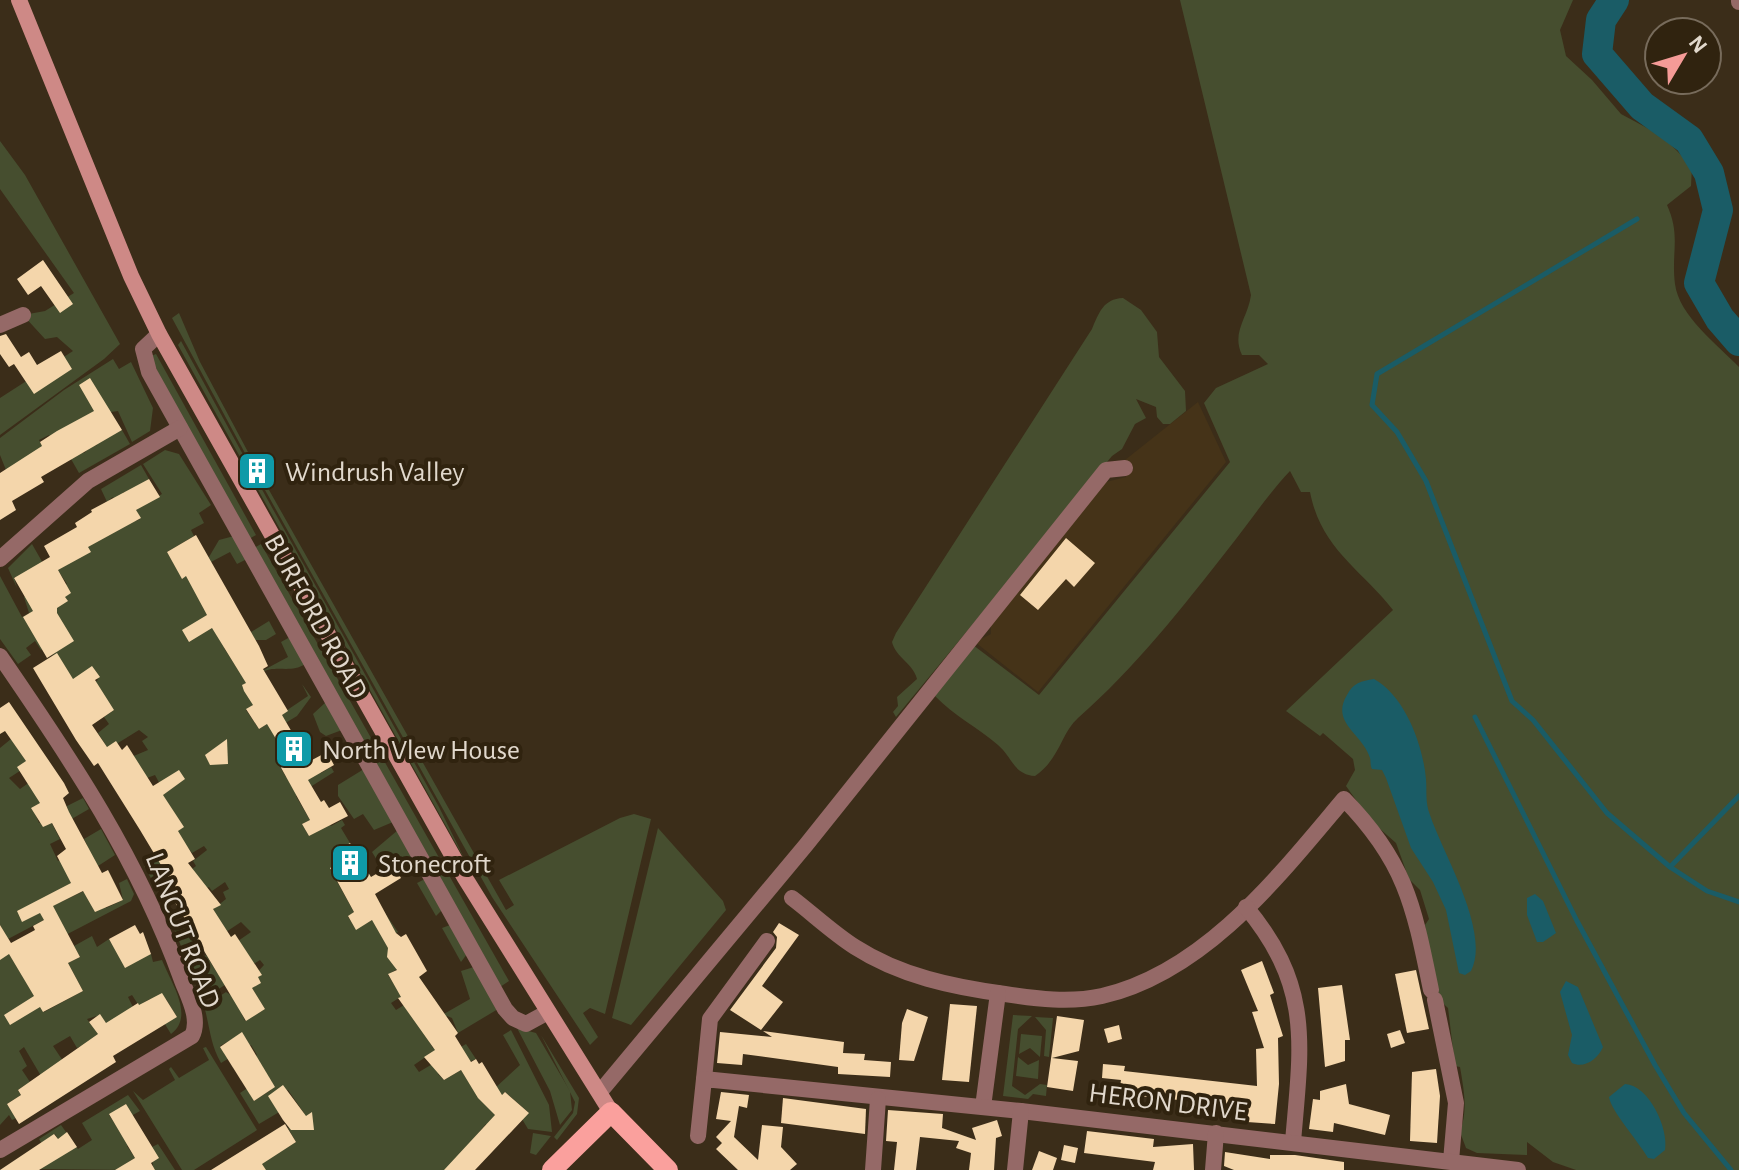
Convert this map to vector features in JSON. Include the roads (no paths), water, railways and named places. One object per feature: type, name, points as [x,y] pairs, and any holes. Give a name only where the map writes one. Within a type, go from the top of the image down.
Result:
[{"type":"main road","name":"BURFORD ROAD","points":[[19,0],[131,276],[159,334],[465,878],[611,1112],[668,1170]]},
{"type":"main road","points":[[552,1170],[611,1112]]},
{"type":"street","points":[[0,325],[23,315]]},
{"type":"street","name":"BURFORD ROAD","points":[[159,334],[143,349],[145,363],[505,1009],[513,1018],[526,1024],[548,1012]]},
{"type":"street","points":[[0,559],[88,481],[180,428]]},
{"type":"street","points":[[600,1092],[806,845],[1106,470],[1125,468]]},
{"type":"street","name":"LANCUT ROAD","points":[[0,656],[78,769],[127,855],[176,966],[195,1024],[192,1036],[0,1150]]},
{"type":"street","points":[[792,898],[847,942],[886,964],[928,980],[998,993],[1057,999],[1091,998],[1117,991],[1174,965],[1246,907],[1344,799],[1381,843],[1401,874],[1416,917],[1456,1103],[1451,1161]]},
{"type":"street","points":[[1246,907],[1276,948],[1298,1009],[1301,1051],[1293,1142]]},
{"type":"street","points":[[698,1136],[710,1019],[767,941]]},
{"type":"street","points":[[983,1107],[998,993]]},
{"type":"street","name":"HERON DRIVE","points":[[704,1079],[878,1099],[1021,1111],[1518,1170]]},
{"type":"street","points":[[873,1170],[878,1099]]},
{"type":"street","points":[[1015,1170],[1021,1111]]},
{"type":"street","points":[[1213,1170],[1216,1133]]},
{"type":"water","points":[[1374,679],[1395,697],[1403,709],[1421,751],[1428,810],[1463,893],[1475,936],[1476,955],[1471,971],[1465,975],[1459,973],[1446,910],[1433,882],[1411,848],[1386,778],[1382,770],[1372,769],[1366,750],[1342,713],[1352,688]]},
{"type":"water","points":[[1535,894],[1543,901],[1556,933],[1543,942],[1537,942],[1527,915],[1527,898]]},
{"type":"water","points":[[1566,981],[1578,987],[1603,1047],[1586,1064],[1572,1063],[1568,1055],[1572,1035],[1560,992]]},
{"type":"water","points":[[1625,1084],[1642,1092],[1660,1120],[1665,1150],[1654,1159],[1648,1158],[1611,1103],[1609,1097]]},
{"type":"waterway","points":[[1614,0],[1601,20],[1597,54],[1642,106],[1689,140],[1709,173],[1718,210],[1699,283],[1720,319],[1739,341]]},
{"type":"waterway","points":[[1637,219],[1377,374],[1372,405],[1397,432],[1426,481],[1512,701],[1533,720],[1607,813],[1670,867]]},
{"type":"waterway","points":[[1475,717],[1577,921],[1655,1065],[1684,1113],[1731,1170]]},
{"type":"waterway","points":[[1739,796],[1670,867],[1707,891],[1739,902]]},
{"type":"place","name":"Windrush Valley","points":[[257,471]]},
{"type":"place","name":"North Vlew House","points":[[294,749]]},
{"type":"place","name":"Stonecroft","points":[[350,863]]}]
